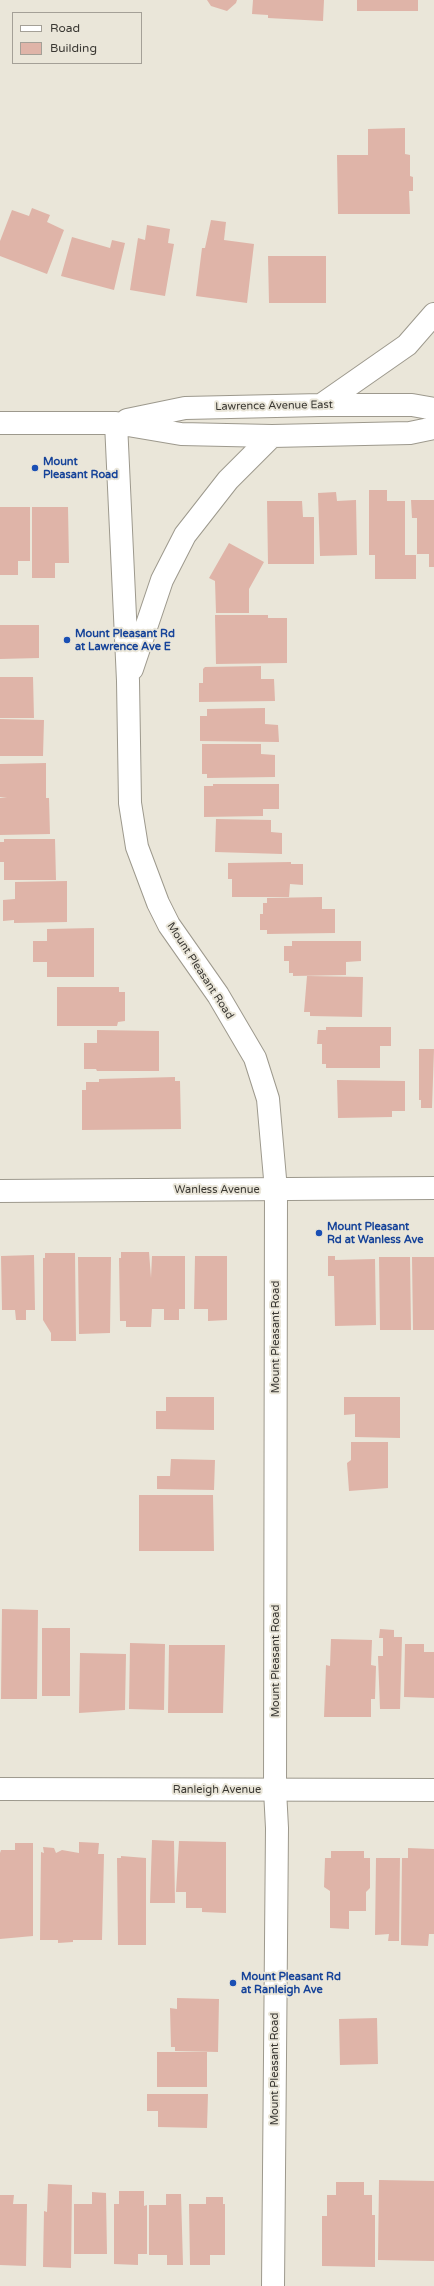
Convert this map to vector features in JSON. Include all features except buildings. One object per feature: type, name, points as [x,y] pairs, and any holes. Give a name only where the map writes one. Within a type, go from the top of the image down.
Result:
[{"type":"street","points":[[321,405],[407,345],[434,314]]},
{"type":"street","name":"Lawrence Avenue East","points":[[116,422],[185,408],[321,405],[412,406],[434,410]]},
{"type":"street","name":"Lawrence Avenue East","points":[[0,423],[116,422],[181,434],[272,436],[410,433],[434,428]]},
{"type":"street","name":"Mount Pleasant Road","points":[[116,422],[128,682],[130,803],[137,847],[158,903],[169,925],[218,995],[255,1058],[268,1098],[276,1190],[275,1790],[277,1836],[273,2286]]},
{"type":"street","points":[[128,682],[162,580],[186,535],[228,480],[272,436]]},
{"type":"street","name":"Wanless Avenue","points":[[0,1191],[434,1188]]},
{"type":"street","name":"Ranleigh Avenue","points":[[0,1789],[434,1790]]},
{"type":"place","name":"Mount Pleasant Road","points":[[35,468]]},
{"type":"place","name":"Mount Pleasant Rd at Lawrence Ave E","points":[[67,640]]},
{"type":"place","name":"Mount Pleasant Rd at Wanless Ave","points":[[319,1233]]},
{"type":"place","name":"Mount Pleasant Rd at Ranleigh Ave","points":[[233,1983]]}]
